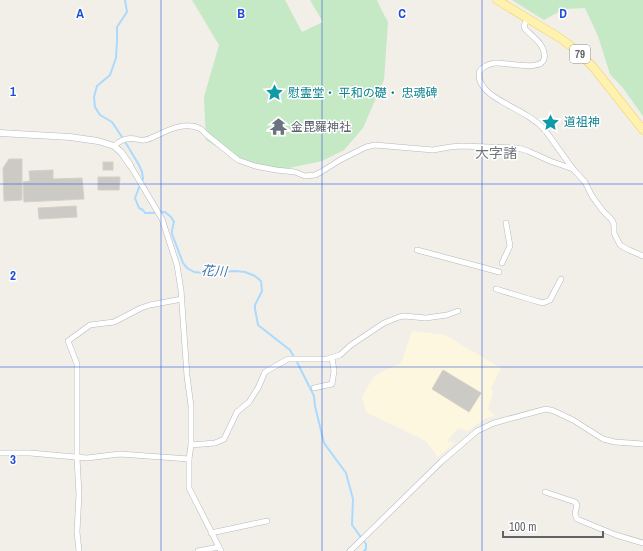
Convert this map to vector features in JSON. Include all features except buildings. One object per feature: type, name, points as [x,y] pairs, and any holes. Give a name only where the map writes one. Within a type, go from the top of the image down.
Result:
[{"type":"main road","name":"79","points":[[497,0],[568,44],[585,58],[643,130]]},
{"type":"street","points":[[526,18],[524,26],[525,30],[541,45],[544,50],[543,62],[540,65],[535,66],[494,63],[482,67],[479,72],[480,80],[490,93],[498,100],[514,108],[539,124],[545,130],[573,169],[585,182],[592,196],[603,211],[612,220],[614,225],[614,233],[620,245],[643,256]]},
{"type":"street","points":[[114,146],[125,139],[131,138],[145,140],[180,126],[190,125],[201,129],[232,155],[245,163],[264,168],[296,172],[305,176],[315,175],[366,147],[375,145],[433,150],[461,146],[518,148],[573,169]]},
{"type":"street","points":[[0,133],[85,139],[114,146],[130,165],[162,219],[177,265],[182,299],[187,376],[192,406],[189,488],[220,549],[198,551]]},
{"type":"street","points":[[502,263],[510,246],[506,223]]},
{"type":"street","points":[[417,250],[499,272]]},
{"type":"street","points":[[496,289],[543,303],[550,300],[561,279]]},
{"type":"street","points":[[79,551],[77,532],[78,494],[76,458],[77,364],[68,341],[90,325],[114,322],[145,306],[182,299]]},
{"type":"street","points":[[191,445],[215,444],[224,439],[237,412],[249,402],[258,388],[265,372],[288,359],[332,358],[340,355],[351,345],[384,324],[399,317],[426,318],[446,316],[458,310]]},
{"type":"street","points":[[314,388],[332,384],[334,380],[334,371],[332,358]]},
{"type":"street","points":[[350,551],[442,461],[477,431],[494,423],[546,408],[573,420],[603,439],[615,442],[643,444]]},
{"type":"street","points":[[0,453],[30,453],[76,458],[120,454],[189,459]]},
{"type":"street","points":[[545,492],[575,502],[577,505],[575,514],[577,519],[616,535],[643,543]]},
{"type":"street","points":[[211,533],[267,522]]},
{"type":"shaded area","points":[[412,331],[445,335],[501,368],[491,388],[493,393],[488,409],[495,416],[486,418],[468,431],[458,428],[447,441],[455,443],[438,457],[426,441],[366,412],[362,397],[374,376],[401,363]]},
{"type":"green space","points":[[192,0],[285,0],[302,32],[323,22],[310,0],[377,0],[388,22],[384,80],[363,128],[344,150],[322,161],[284,169],[247,166],[206,140],[204,97],[219,45]]},
{"type":"green space","points":[[512,0],[643,0],[643,116],[623,88],[610,74],[598,36],[585,8],[564,9],[544,20]]},
{"type":"waterway","name":"花川","points":[[125,0],[127,12],[117,27],[116,58],[110,75],[97,86],[94,97],[95,107],[100,115],[112,122],[139,165],[142,172],[142,181]]},
{"type":"waterway","name":"花川","points":[[140,185],[135,198],[139,208],[145,213],[165,212],[171,217],[174,222],[172,234],[183,263],[187,268],[194,272],[203,273],[235,271],[245,272],[255,276],[261,281],[262,291],[255,305],[258,325],[290,350],[314,396],[324,443],[346,473],[353,499],[352,525],[366,544],[366,549],[364,551]]},
{"type":"place","name":"慰霊堂・ 平和の礎・ 忠魂碑","points":[[275,93]]},
{"type":"place","name":"道祖神","points":[[551,122]]},
{"type":"place","name":"金毘羅神社","points":[[278,127]]},
{"type":"district","name":"大字諸","points":[[496,153]]}]
